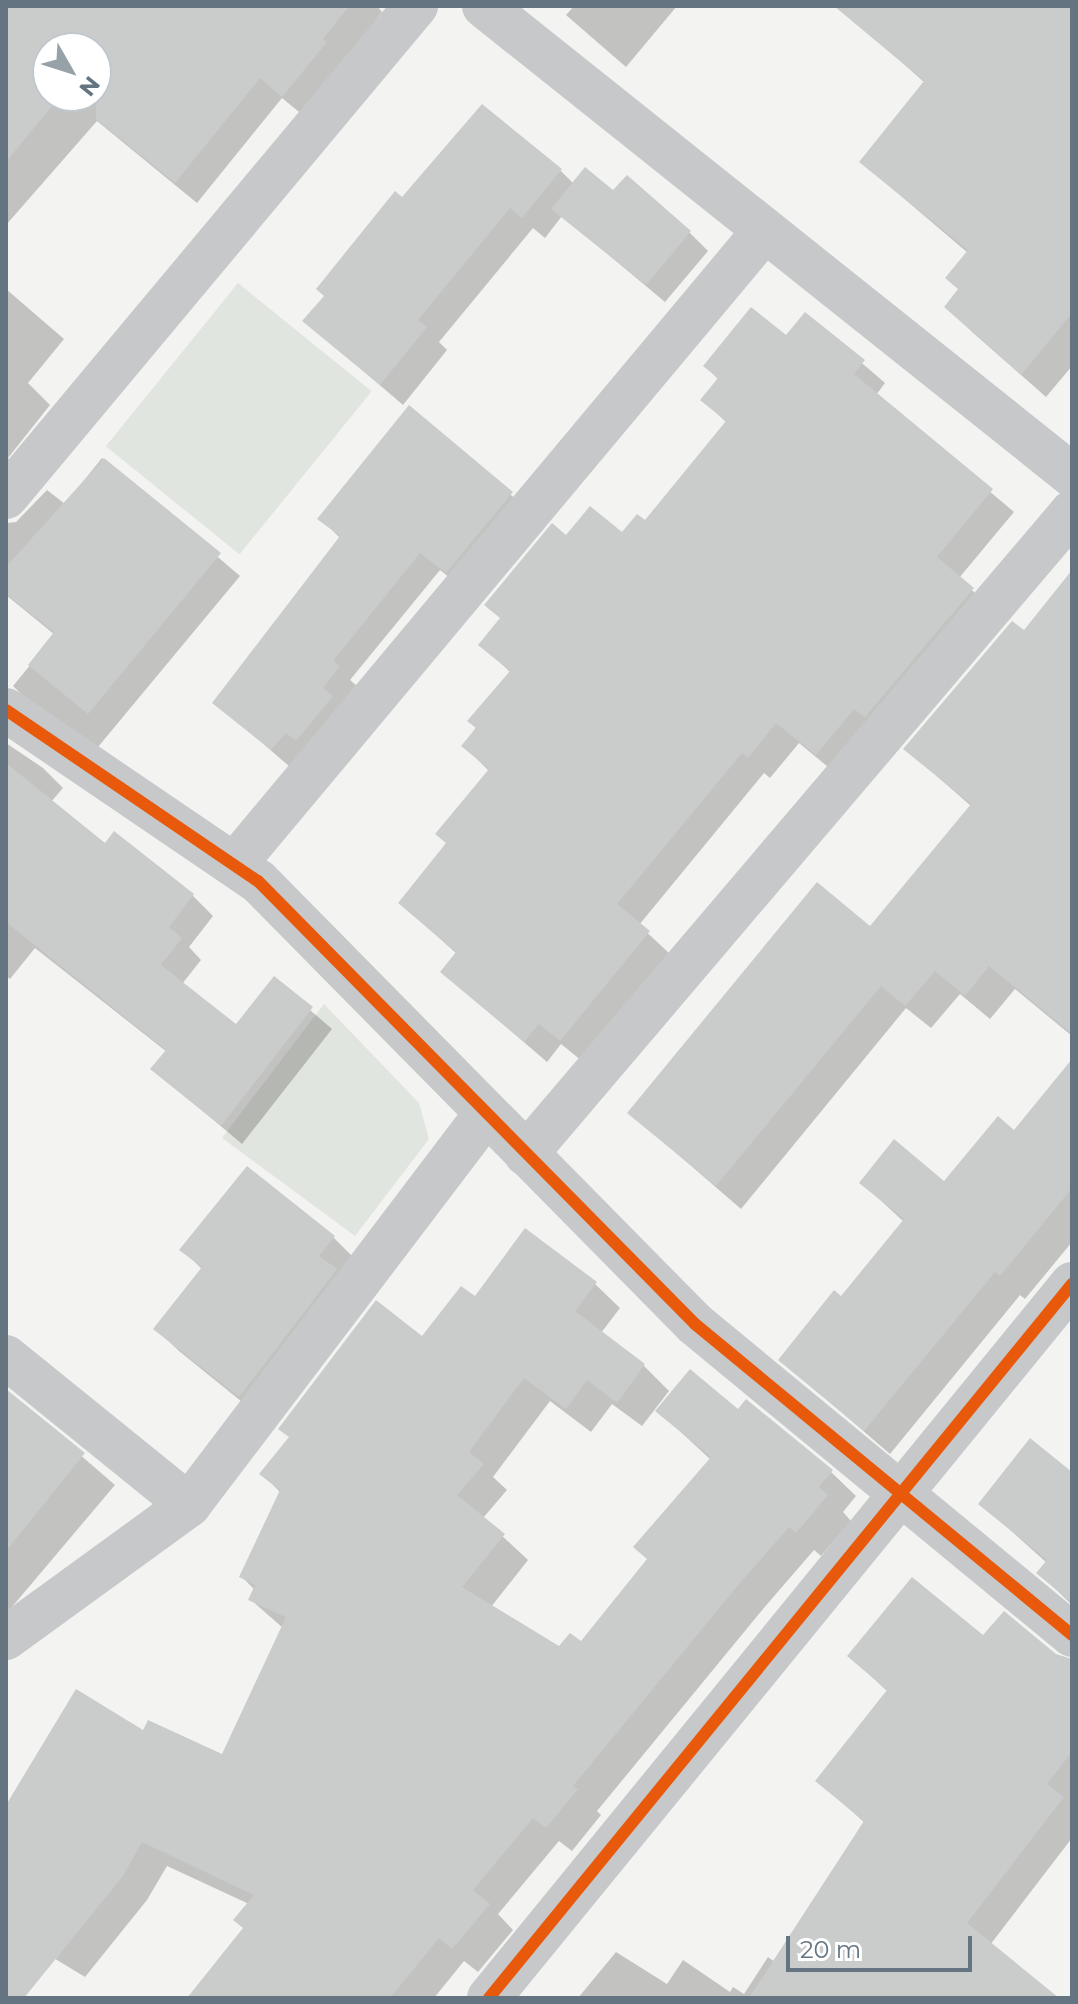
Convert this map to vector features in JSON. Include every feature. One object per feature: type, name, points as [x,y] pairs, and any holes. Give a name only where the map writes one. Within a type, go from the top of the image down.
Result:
[{"type":"street","points":[[6,497],[416,6]]},
{"type":"street","points":[[484,6],[1072,475]]},
{"type":"street","points":[[235,864],[765,230]]},
{"type":"street","points":[[526,1154],[1072,512]]},
{"type":"street","points":[[6,710],[258,881],[695,1324],[1072,1635]]},
{"type":"street","points":[[6,1638],[189,1505],[486,1114]]},
{"type":"street","points":[[489,1998],[1072,1284]]},
{"type":"street","points":[[6,1357],[189,1505]]},
{"type":"shaded area","points":[[238,283],[372,391],[240,554],[106,446]]},
{"type":"shaded area","points":[[324,1004],[419,1103],[429,1139],[355,1236],[222,1138]]},
{"type":"building","points":[[6,6],[349,6],[323,39],[327,42],[282,97],[260,78],[175,183],[96,119],[96,112],[112,112],[112,32],[32,32],[32,112],[47,112],[6,162]]},
{"type":"building","points":[[834,6],[1072,6],[1072,313],[1021,375],[944,307],[958,289],[945,278],[968,250],[859,162],[924,81]]},
{"type":"building","points":[[482,104],[562,169],[522,218],[510,208],[418,320],[427,327],[380,385],[302,321],[324,296],[316,289],[395,191],[402,197]]},
{"type":"building","points":[[585,167],[613,190],[627,175],[691,231],[646,285],[551,209]]},
{"type":"building","points":[[751,307],[786,335],[805,312],[865,360],[854,374],[993,489],[937,557],[974,588],[865,717],[854,709],[816,755],[776,723],[748,758],[742,753],[617,904],[650,931],[560,1041],[539,1024],[524,1042],[440,972],[456,952],[398,903],[446,843],[435,834],[489,769],[461,746],[476,728],[467,721],[510,671],[478,645],[500,618],[484,605],[552,523],[566,535],[590,506],[622,532],[637,514],[645,520],[726,421],[700,400],[718,378],[703,366]]},
{"type":"building","points":[[409,405],[513,492],[446,573],[420,553],[333,661],[340,666],[323,688],[333,696],[296,741],[286,733],[271,750],[212,703],[340,536],[317,519]]},
{"type":"building","points":[[104,458],[221,553],[88,714],[28,665],[54,632],[6,594],[6,567]]},
{"type":"building","points":[[1072,570],[1072,1034],[989,966],[965,996],[935,971],[905,1006],[881,986],[716,1186],[627,1113],[817,882],[870,926],[971,804],[903,749],[1012,621],[1024,630]]},
{"type":"building","points":[[6,763],[105,843],[114,831],[194,894],[169,927],[182,938],[161,965],[236,1024],[274,976],[313,1007],[221,1126],[150,1069],[166,1050],[6,922]]},
{"type":"building","points":[[1072,1059],[1072,1188],[1000,1276],[995,1272],[864,1431],[778,1360],[834,1290],[841,1296],[904,1219],[859,1183],[894,1139],[944,1181],[998,1116],[1014,1130]]},
{"type":"building","points":[[247,1166],[335,1236],[319,1256],[337,1269],[239,1397],[153,1329],[202,1267],[179,1250]]},
{"type":"building","points":[[525,1228],[597,1282],[575,1311],[645,1364],[617,1403],[587,1380],[566,1409],[524,1378],[469,1452],[484,1464],[457,1495],[505,1534],[462,1587],[559,1646],[570,1633],[581,1641],[647,1559],[633,1547],[711,1457],[655,1411],[690,1369],[738,1409],[746,1399],[833,1470],[819,1487],[828,1495],[796,1533],[789,1527],[739,1584],[573,1786],[578,1789],[546,1828],[533,1818],[473,1890],[490,1904],[452,1949],[439,1938],[390,1998],[187,1998],[243,1928],[233,1920],[254,1895],[142,1842],[123,1876],[24,1998],[6,1998],[6,1805],[76,1689],[143,1730],[148,1720],[222,1754],[286,1617],[248,1600],[255,1585],[239,1577],[280,1490],[259,1474],[289,1437],[278,1429],[376,1300],[422,1336],[461,1286],[475,1296]]},
{"type":"building","points":[[6,1389],[85,1453],[6,1551]]},
{"type":"building","points":[[1030,1438],[1072,1472],[1072,1603],[1036,1573],[1047,1560],[978,1504]]},
{"type":"building","points":[[912,1577],[983,1635],[1004,1611],[1056,1654],[1072,1659],[1072,1752],[1047,1784],[1064,1797],[967,1923],[1059,1998],[749,1998],[864,1821],[815,1781],[887,1690],[847,1656]]},
{"type":"cycle path","points":[[6,710],[258,881],[695,1324],[1072,1635]]},
{"type":"cycle path","points":[[489,1998],[1072,1284]]}]
